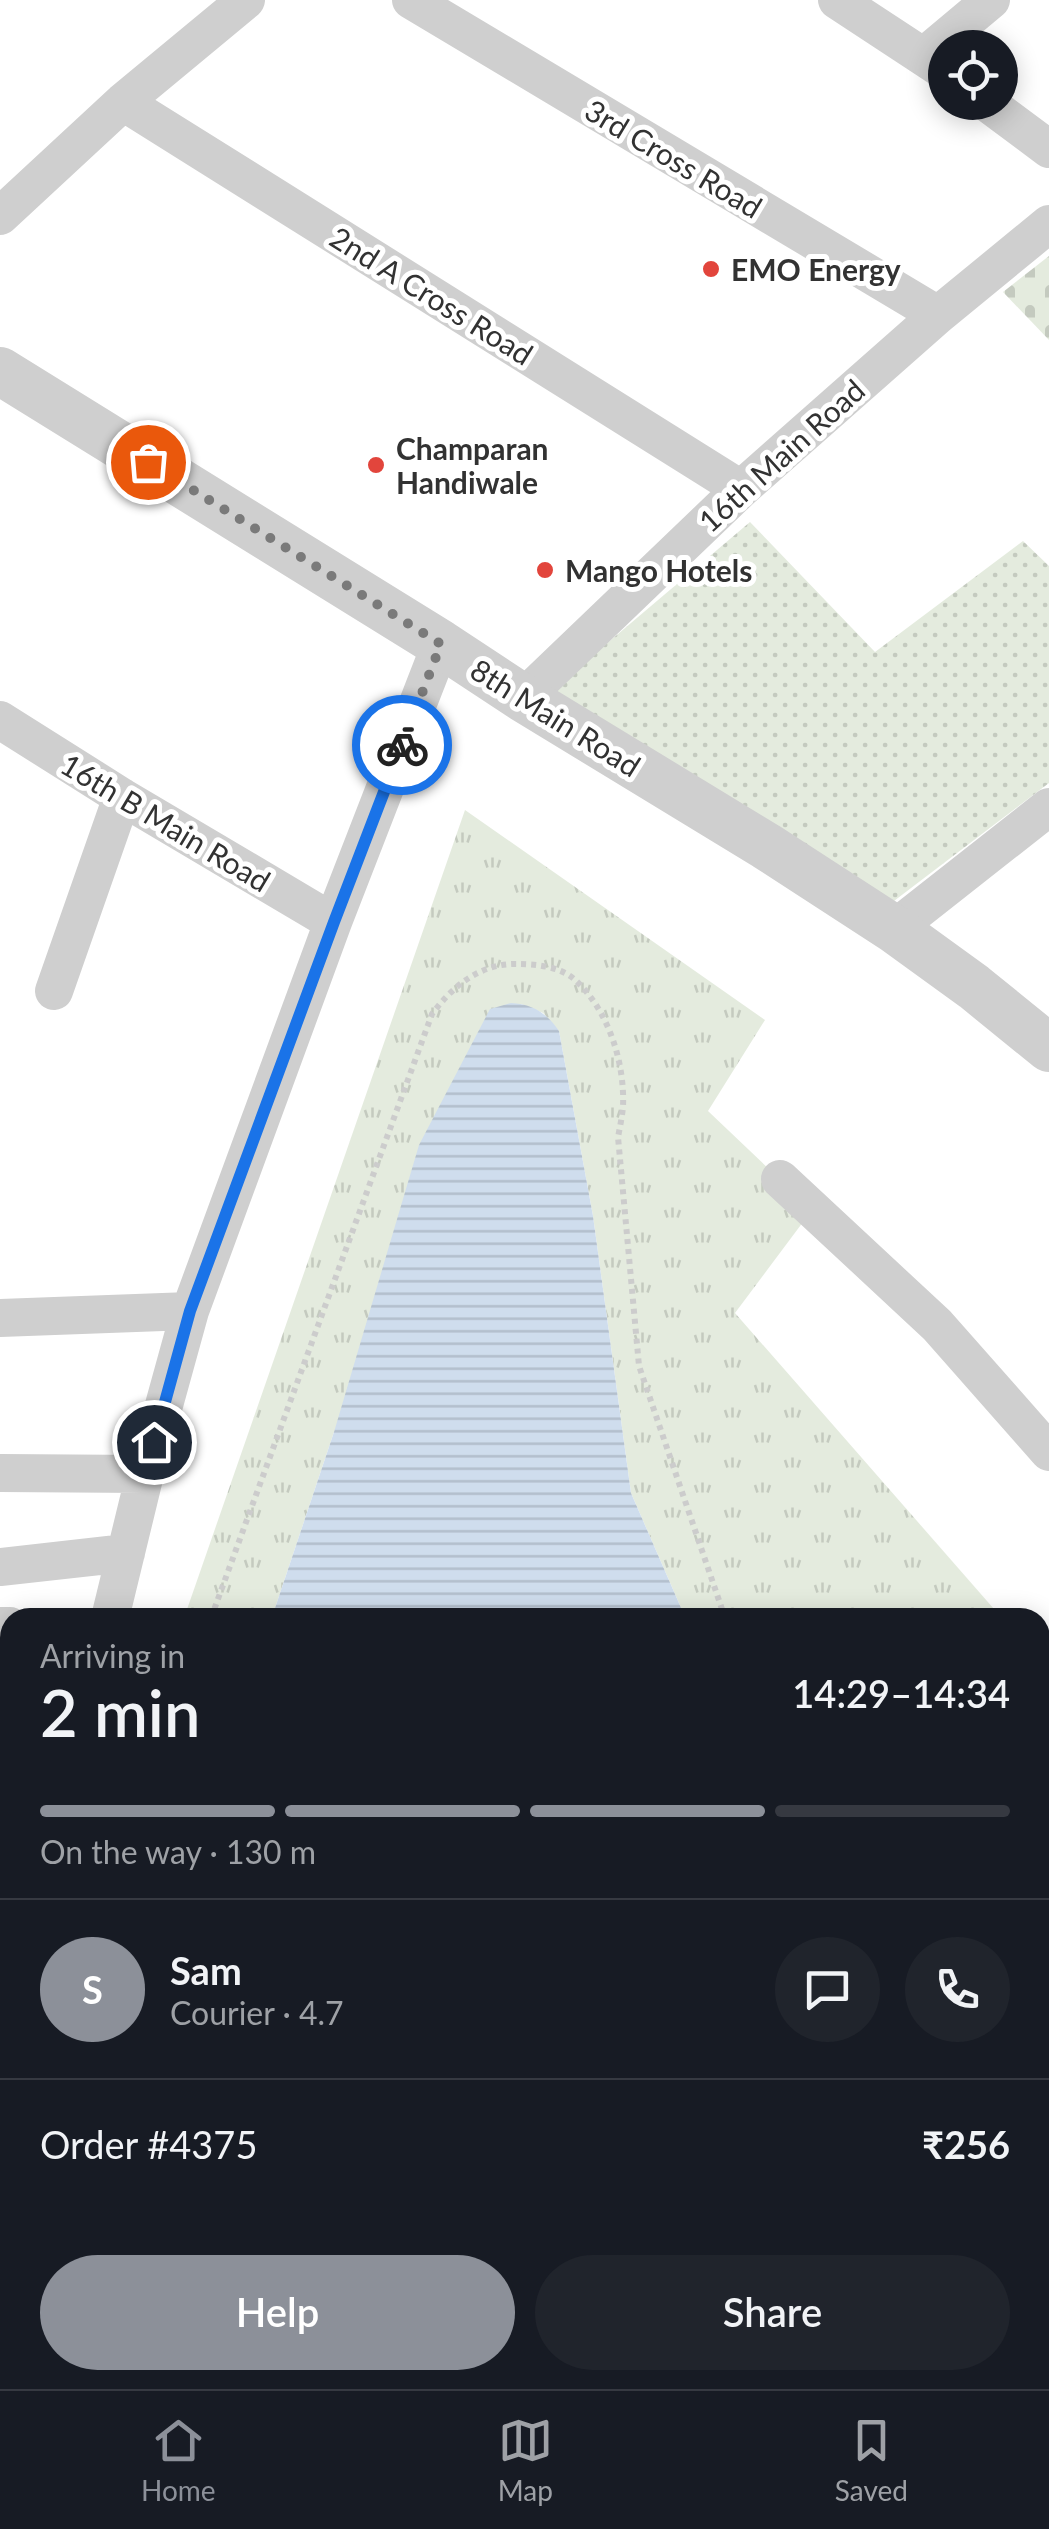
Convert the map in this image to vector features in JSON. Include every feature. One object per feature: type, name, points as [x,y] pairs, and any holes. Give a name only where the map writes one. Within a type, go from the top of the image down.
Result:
[{"type":"street","points":[[0,216],[123,102],[246,0]]},
{"type":"street","name":"3rd Cross Road","points":[[410,0],[938,316]]},
{"type":"street","points":[[837,0],[928,59]]},
{"type":"street","points":[[965,30],[991,0]]},
{"type":"street","name":"2nd A Cross Road","points":[[123,102],[740,488]]},
{"type":"street","points":[[1010,120],[1049,150]]},
{"type":"street","name":"16th Main Road","points":[[523,698],[740,488],[1049,224]]},
{"type":"street","name":"8th Main Road","points":[[0,371],[894,928],[1049,1048]]},
{"type":"street","points":[[112,1608],[144,1474],[190,1311],[441,644]]},
{"type":"street","name":"16th B Main Road","points":[[2,726],[334,922]]},
{"type":"street","points":[[54,991],[122,797]]},
{"type":"street","points":[[894,928],[1049,807]]},
{"type":"street","points":[[780,1178],[937,1326],[1049,1452]]},
{"type":"street","points":[[0,1318],[190,1311]]},
{"type":"street","points":[[0,1473],[144,1474]]},
{"type":"street","points":[[0,1567],[126,1553]]},
{"type":"path","points":[[216,1608],[432,1014],[464,980],[507,964],[551,968],[572,977],[590,998],[615,1046],[622,1076],[623,1107],[618,1137],[639,1366],[722,1608]]},
{"type":"green space","points":[[1049,256],[1049,340],[1003,292]]},
{"type":"green space","points":[[750,522],[875,652],[1023,541],[1049,566],[1049,783],[894,901],[552,690]]},
{"type":"green space","points":[[465,810],[765,1020],[708,1111],[812,1210],[735,1313],[993,1608],[681,1608],[631,1493],[593,1216],[559,1031],[543,1013],[521,1004],[334,1432],[275,1608],[187,1608]]},
{"type":"water","points":[[511,1003],[526,1005],[549,1019],[559,1031],[593,1216],[631,1493],[681,1608],[275,1608],[334,1432],[419,1145],[490,1009]]},
{"type":"way so far","points":[[148,462],[441,644],[402,745]]},
{"type":"place","name":"EMO Energy","points":[[711,269]]},
{"type":"place","name":"Champaran Handiwale","points":[[376,465]]},
{"type":"place","name":"Mango Hotels","points":[[545,570]]},
{"type":"route","points":[[154,1442],[190,1311],[402,745]]}]
